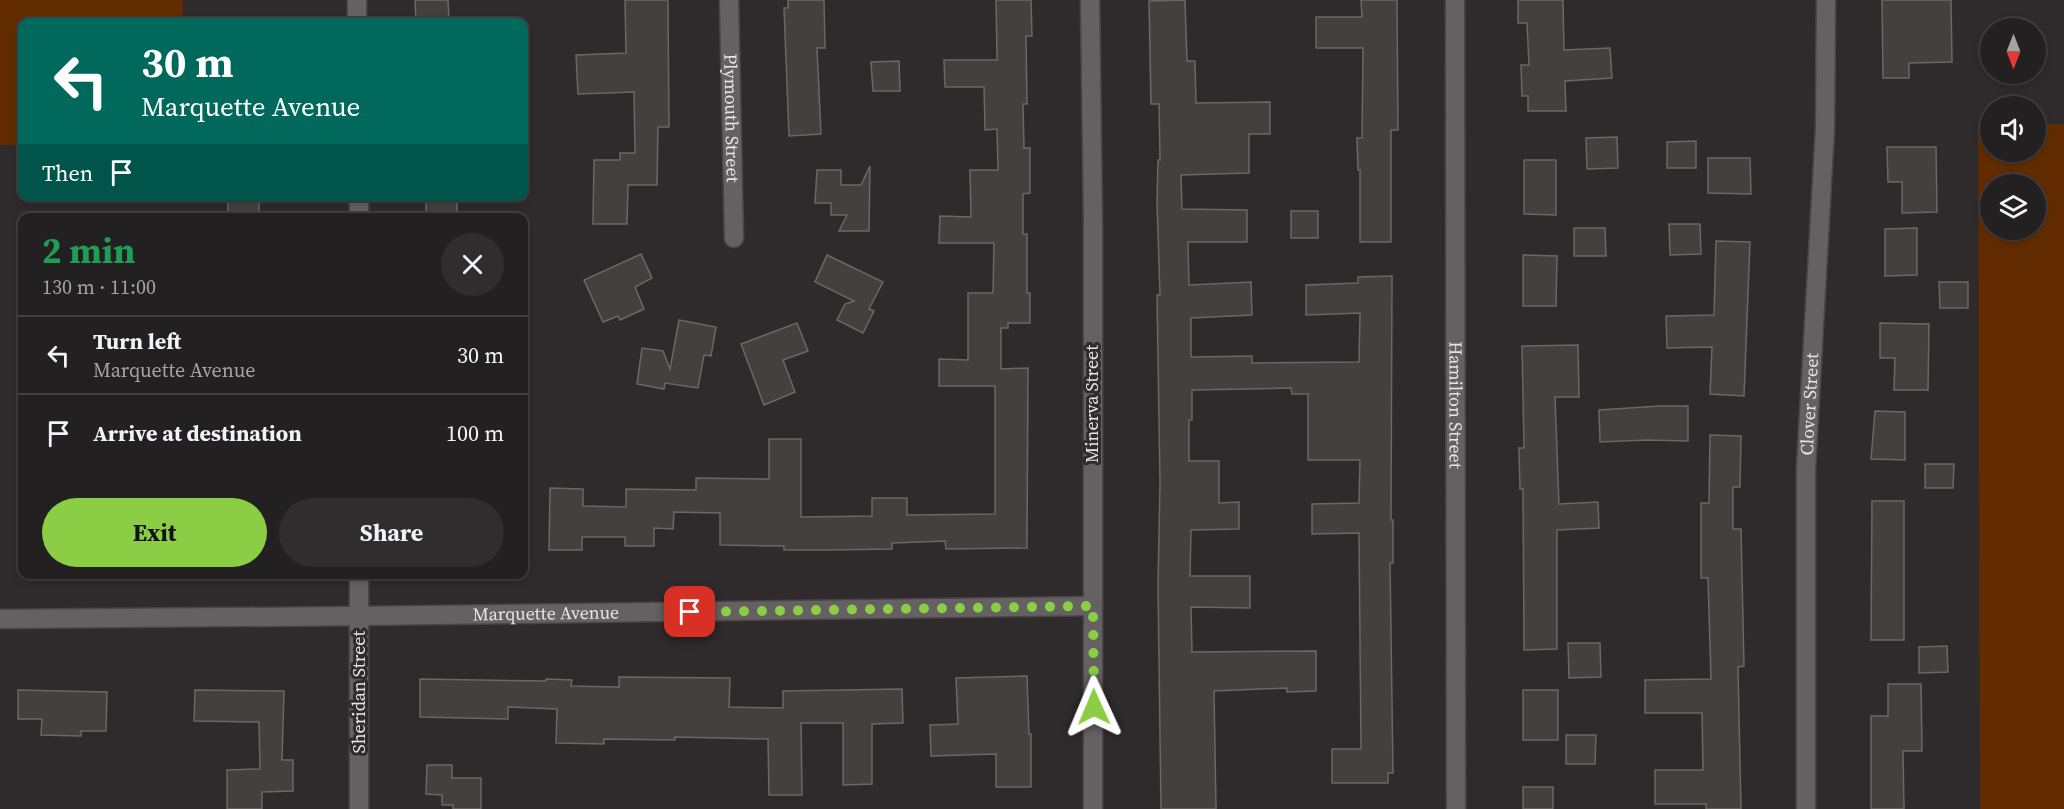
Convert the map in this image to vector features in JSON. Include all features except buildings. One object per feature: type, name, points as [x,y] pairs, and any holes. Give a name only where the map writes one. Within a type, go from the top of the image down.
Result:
[{"type":"street","points":[[357,0],[357,18]]},
{"type":"street","name":"Plymouth Street","points":[[729,0],[734,238]]},
{"type":"street","name":"Minerva Street","points":[[1090,0],[1094,223],[1093,809]]},
{"type":"street","name":"Hamilton Street","points":[[1455,0],[1456,809]]},
{"type":"street","name":"Clover Street","points":[[1806,809],[1806,468],[1825,128],[1826,0]]},
{"type":"street","name":"Sheridan Street","points":[[359,579],[359,809]]},
{"type":"street","name":"Marquette Avenue","points":[[0,619],[1093,606]]},
{"type":"shaded area","points":[[0,0],[183,0],[183,18],[18,18],[18,145],[0,145]]},
{"type":"shaded area","points":[[1978,123],[1980,123],[1980,162],[2046,162],[2046,124],[2064,124],[2064,809],[1980,809]]},
{"type":"route","points":[[690,612],[1093,606],[1094,707]]}]
